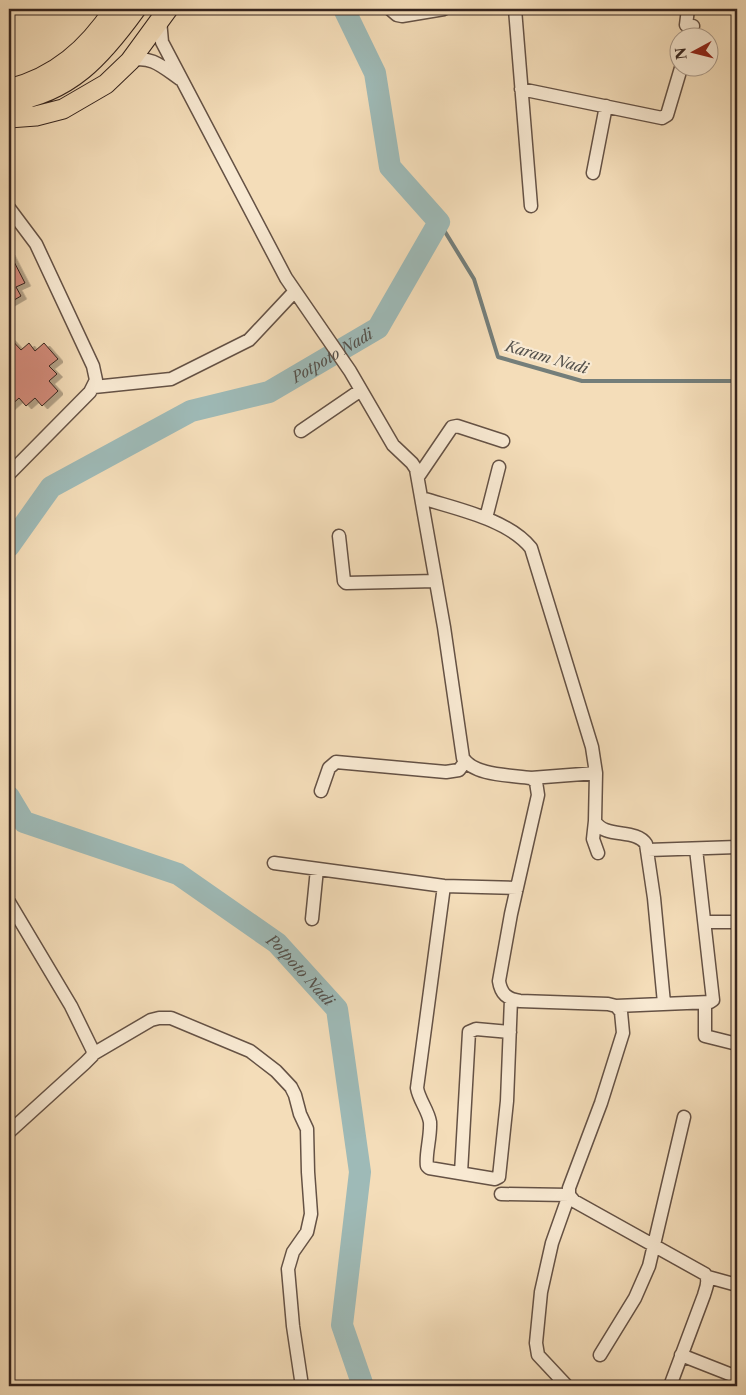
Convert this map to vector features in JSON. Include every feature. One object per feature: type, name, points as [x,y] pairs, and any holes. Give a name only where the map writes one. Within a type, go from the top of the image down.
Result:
[{"type":"main road","points":[[9,89],[38,80],[70,59],[89,42],[114,9]]},
{"type":"main road","points":[[9,102],[47,91],[62,84],[83,70],[102,52],[136,9]]},
{"type":"main road","points":[[9,118],[36,116],[63,109],[106,84],[130,61],[164,14]]},
{"type":"street","points":[[390,9],[397,15],[402,16],[444,9]]},
{"type":"street","points":[[514,9],[531,206]]},
{"type":"street","points":[[688,9],[689,28]]},
{"type":"street","points":[[164,14],[162,42],[282,269],[295,292],[350,371],[393,445],[414,466],[422,498],[462,755],[465,762],[480,770],[531,778],[596,773]]},
{"type":"street","points":[[130,61],[150,60],[158,63],[182,80]]},
{"type":"street","points":[[521,89],[659,118],[665,117],[668,111],[678,78]]},
{"type":"street","points":[[592,173],[606,106]]},
{"type":"street","points":[[9,208],[36,244],[93,366],[96,380],[94,387],[9,474]]},
{"type":"street","points":[[94,387],[171,379],[250,340],[295,292]]},
{"type":"street","points":[[301,431],[361,390]]},
{"type":"street","points":[[418,478],[452,427],[456,426],[503,441]]},
{"type":"street","points":[[486,518],[499,467]]},
{"type":"street","points":[[422,498],[486,518],[525,542],[534,553],[592,747],[596,773],[596,821],[593,839],[598,853]]},
{"type":"street","points":[[339,536],[344,581],[346,583],[436,581]]},
{"type":"street","points":[[321,790],[329,768],[336,762],[446,772],[458,770],[465,762]]},
{"type":"street","points":[[531,778],[536,782],[538,794],[499,981],[500,989],[504,995],[511,999],[616,1006],[705,1003],[712,1001],[714,997],[696,848]]},
{"type":"street","points":[[596,821],[601,828],[643,840],[646,844],[664,1003]]},
{"type":"street","points":[[648,850],[737,847]]},
{"type":"street","points":[[274,863],[444,886],[517,888]]},
{"type":"street","points":[[312,919],[317,869]]},
{"type":"street","points":[[444,886],[417,1088],[428,1113],[430,1124],[427,1166],[464,1177],[495,1179],[500,1175],[507,1100],[511,999]]},
{"type":"street","points":[[9,902],[71,1006],[86,1033],[93,1051]]},
{"type":"street","points":[[705,922],[737,922]]},
{"type":"street","points":[[705,1003],[705,1036],[737,1044]]},
{"type":"street","points":[[567,1386],[538,1355],[536,1343],[541,1292],[552,1243],[569,1195],[569,1188],[601,1103],[623,1033],[621,1012],[616,1006]]},
{"type":"street","points":[[9,1132],[52,1094],[93,1051],[151,1020],[171,1018],[250,1051],[270,1065],[293,1091],[307,1129],[311,1214],[307,1232],[293,1252],[288,1269],[302,1386]]},
{"type":"street","points":[[464,1177],[469,1032],[476,1029],[510,1032]]},
{"type":"street","points":[[600,1355],[635,1298],[649,1266],[684,1116]]},
{"type":"street","points":[[500,1194],[569,1195],[574,1201],[708,1277],[737,1285]]},
{"type":"street","points":[[670,1386],[704,1295],[708,1277]]},
{"type":"street","points":[[681,1355],[737,1377]]},
{"type":"building","points":[[9,252],[25,283],[16,287],[21,296],[9,303]]},
{"type":"building","points":[[9,337],[21,350],[29,343],[35,351],[44,343],[58,359],[49,366],[57,374],[49,381],[58,391],[42,406],[35,398],[26,406],[19,398],[9,407]]},
{"type":"waterway","name":"Potpoto Nadi","points":[[9,546],[51,487],[191,411],[269,392],[378,328],[439,222],[390,167],[375,73],[344,9]]},
{"type":"waterway","name":"Karam Nadi","points":[[439,222],[474,279],[498,357],[582,381],[737,381]]},
{"type":"waterway","name":"Potpoto Nadi","points":[[9,797],[24,822],[178,874],[277,943],[337,1009],[360,1172],[342,1325],[363,1386]]}]
